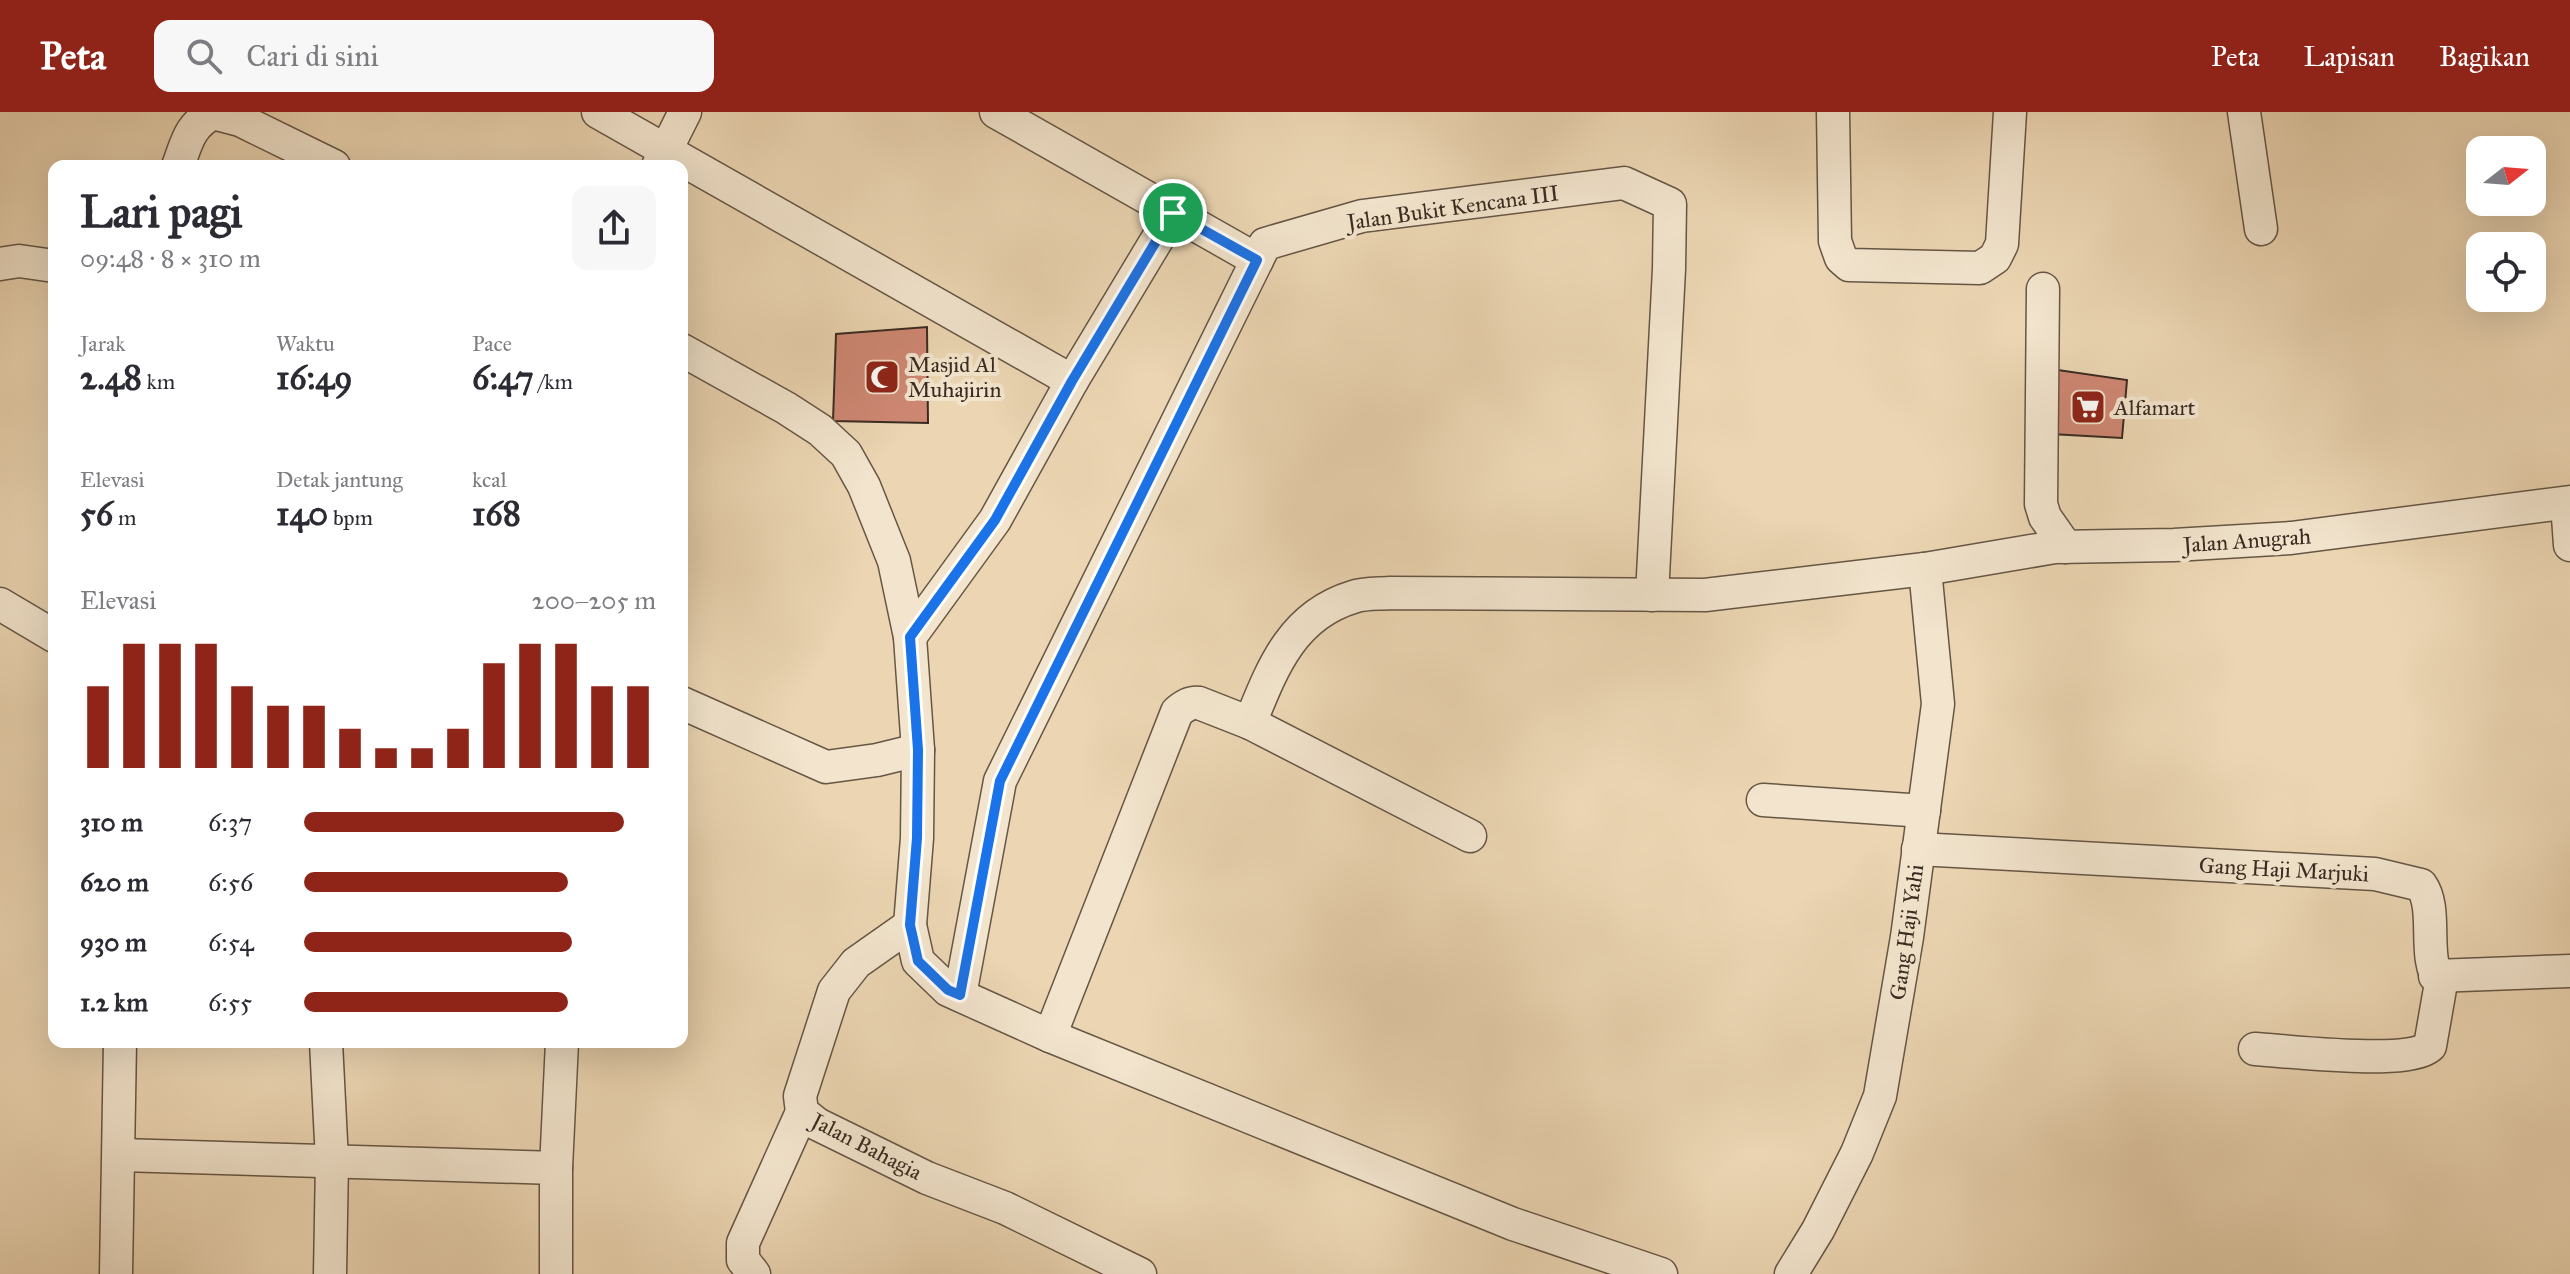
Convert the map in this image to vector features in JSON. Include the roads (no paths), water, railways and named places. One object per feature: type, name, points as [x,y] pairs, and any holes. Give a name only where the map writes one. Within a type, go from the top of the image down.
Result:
[{"type":"street","points":[[598,112],[662,158],[685,112]]},
{"type":"street","points":[[996,112],[1257,260]]},
{"type":"street","points":[[1833,112],[1835,241],[1841,258],[1849,265],[1980,268],[1995,258],[2002,244],[2010,112]]},
{"type":"street","points":[[2244,112],[2261,229]]},
{"type":"street","points":[[180,160],[198,121],[213,113],[240,120],[322,160]]},
{"type":"street","points":[[688,172],[1072,381]]},
{"type":"street","name":"Jalan Bukit Kencana III","points":[[960,995],[1000,781],[1265,244],[1362,216],[1624,183],[1670,204],[1652,595]]},
{"type":"street","points":[[910,637],[995,520],[1072,381],[1173,213]]},
{"type":"street","points":[[0,264],[19,261],[48,265]]},
{"type":"street","points":[[2043,289],[2041,504],[2045,517],[2066,547]]},
{"type":"street","points":[[688,353],[820,430],[846,454],[864,486],[894,561],[910,637],[918,750],[917,838],[910,925],[918,961],[948,990],[1050,1036],[1513,1224],[1661,1274]]},
{"type":"street","points":[[2568,503],[2570,545]]},
{"type":"street","name":"Jalan Anugrah","points":[[1250,723],[1271,673],[1295,633],[1317,614],[1354,596],[1390,593],[1705,595],[1925,569],[2066,547],[2291,538],[2568,503]]},
{"type":"street","name":"Gang Haji Yahi","points":[[1791,1274],[1818,1230],[1857,1153],[1880,1096],[1907,937],[1938,704],[1925,569]]},
{"type":"street","points":[[0,604],[48,632]]},
{"type":"street","points":[[1050,1036],[1177,712],[1193,702],[1250,723],[1470,836]]},
{"type":"street","points":[[688,706],[826,767],[918,750]]},
{"type":"street","points":[[1763,800],[1924,811]]},
{"type":"street","name":"Gang Haji Marjuki","points":[[1918,849],[2360,873],[2421,885],[2428,898],[2428,925],[2435,976],[2441,983],[2430,1046],[2423,1052],[2380,1057],[2255,1049]]},
{"type":"street","name":"Jalan Bahagia","points":[[910,925],[856,963],[834,991],[800,1096],[802,1112],[817,1124],[927,1178],[1005,1208],[1140,1274]]},
{"type":"street","points":[[2435,976],[2570,971]]},
{"type":"street","points":[[116,1274],[120,1048]]},
{"type":"street","points":[[326,1048],[332,1161],[330,1274]]},
{"type":"street","points":[[556,1274],[556,1168],[562,1048]]},
{"type":"street","points":[[754,1274],[743,1260],[743,1243],[802,1112]]},
{"type":"street","points":[[120,1155],[556,1168]]},
{"type":"place","name":"Masjid Al Muhajirin","points":[[882,377]]},
{"type":"place","name":"Alfamart","points":[[2088,407]]}]
